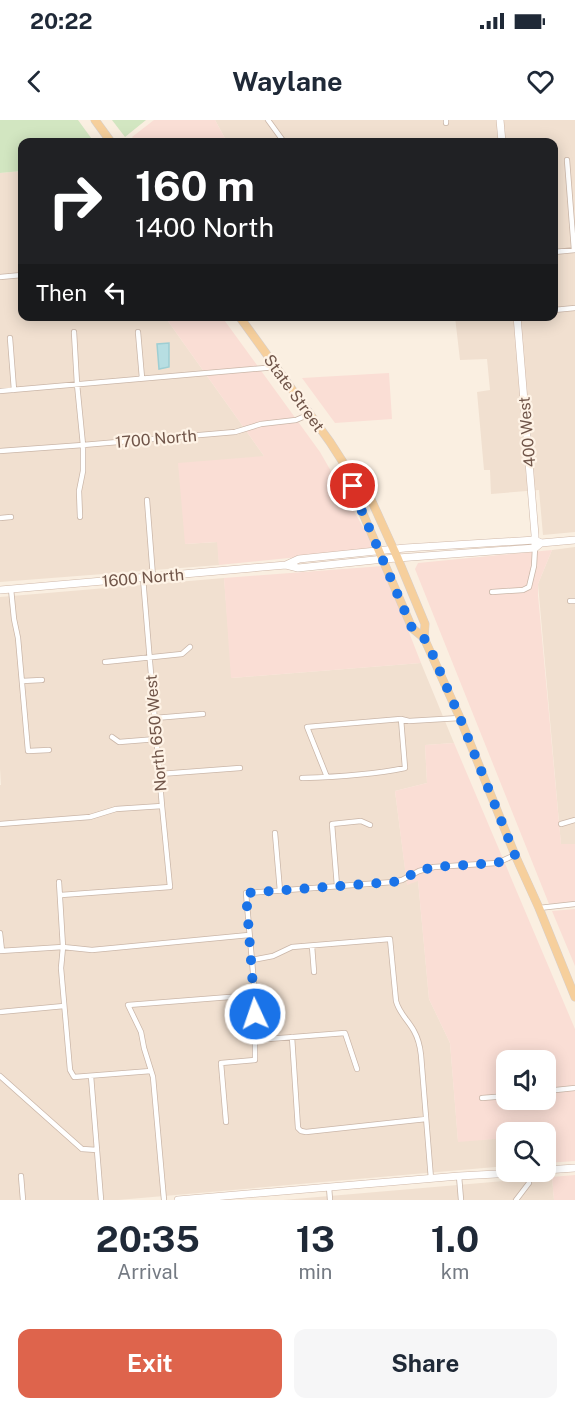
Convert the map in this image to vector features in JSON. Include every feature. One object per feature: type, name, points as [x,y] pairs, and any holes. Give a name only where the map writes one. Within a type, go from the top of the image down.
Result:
[{"type":"main road","points":[[95,120],[108,138]]},
{"type":"main road","points":[[500,120],[502,138]]},
{"type":"main road","name":"State Street","points":[[243,321],[348,470],[369,495],[425,624],[424,638]]},
{"type":"main road","name":"400 West","points":[[517,321],[537,544]]},
{"type":"main road","name":"State Street","points":[[348,470],[358,502],[412,628],[424,638],[460,718],[575,998]]},
{"type":"main road","name":"1600 North","points":[[0,590],[286,566],[298,568],[575,540]]},
{"type":"main road","name":"1600 North","points":[[286,566],[299,559],[380,550],[537,544]]},
{"type":"main road","points":[[556,1169],[575,1168]]},
{"type":"main road","points":[[181,1200],[274,1196],[329,1187],[496,1174]]},
{"type":"street","points":[[268,120],[281,138]]},
{"type":"street","points":[[558,252],[574,250],[567,160]]},
{"type":"street","points":[[0,277],[18,275]]},
{"type":"street","points":[[558,310],[575,308]]},
{"type":"street","points":[[74,332],[83,445],[83,471],[79,491],[80,517]]},
{"type":"street","points":[[138,332],[142,378]]},
{"type":"street","points":[[10,338],[14,390]]},
{"type":"street","points":[[0,391],[276,367]]},
{"type":"street","name":"1700 North","points":[[0,451],[235,432],[261,424],[296,420],[310,414]]},
{"type":"street","points":[[147,500],[153,577]]},
{"type":"street","points":[[0,518],[11,517]]},
{"type":"street","points":[[492,592],[523,590],[529,587],[537,544]]},
{"type":"street","name":"North 650 West","points":[[61,895],[170,887],[143,578]]},
{"type":"street","points":[[11,589],[28,752],[49,750]]},
{"type":"street","points":[[105,662],[182,654],[190,647]]},
{"type":"street","points":[[22,681],[42,680]]},
{"type":"street","points":[[154,718],[203,714]]},
{"type":"street","points":[[327,777],[307,727],[401,719],[409,721],[460,718]]},
{"type":"street","points":[[302,778],[382,773],[405,768],[401,719]]},
{"type":"street","points":[[112,738],[119,742],[157,739]]},
{"type":"street","points":[[160,774],[240,768]]},
{"type":"street","points":[[0,824],[90,817],[116,809],[162,806]]},
{"type":"street","points":[[561,824],[575,820]]},
{"type":"street","points":[[337,886],[332,824],[361,821],[370,825]]},
{"type":"street","points":[[275,833],[280,891]]},
{"type":"street","points":[[226,1122],[221,1063],[255,1060],[255,995],[246,893],[393,882],[434,867],[497,863],[515,855]]},
{"type":"street","points":[[59,882],[63,947],[61,968],[70,1070],[74,1077],[152,1071]]},
{"type":"street","points":[[539,908],[575,904]]},
{"type":"street","points":[[0,933],[1,951],[63,947],[92,950],[249,935]]},
{"type":"street","points":[[252,960],[273,956],[292,947],[390,939],[396,1001],[420,1046],[431,1179]]},
{"type":"street","points":[[312,946],[314,972]]},
{"type":"street","points":[[164,1200],[152,1071],[141,1032],[128,1005],[255,995]]},
{"type":"street","points":[[0,1012],[64,1006]]},
{"type":"street","points":[[255,1040],[345,1033],[357,1069]]},
{"type":"street","points":[[292,1037],[298,1128],[301,1131],[426,1119]]},
{"type":"street","points":[[0,1076],[82,1149],[97,1150]]},
{"type":"street","points":[[91,1076],[101,1200]]},
{"type":"street","points":[[556,1090],[575,1088]]},
{"type":"street","points":[[482,1098],[496,1097]]},
{"type":"street","points":[[21,1176],[23,1200]]},
{"type":"street","points":[[459,1176],[461,1200]]},
{"type":"street","points":[[516,1200],[529,1182]]},
{"type":"street","points":[[329,1187],[330,1200]]},
{"type":"shaded area","points":[[154,120],[215,120],[225,138],[133,138]]},
{"type":"shaded area","points":[[215,120],[575,120],[575,532],[543,535],[539,490],[491,494],[490,470],[484,470],[477,392],[490,390],[487,359],[460,360],[455,321],[558,321],[558,138],[225,138]]},
{"type":"shaded area","points":[[18,171],[18,321],[168,321],[264,456],[185,544],[218,542],[219,565],[0,582],[0,173]]},
{"type":"shaded area","points":[[168,321],[225,321],[320,452],[371,541],[371,548],[219,565],[217,542],[185,544],[178,463],[264,456]]},
{"type":"shaded area","points":[[389,373],[392,419],[335,423],[302,378]]},
{"type":"shaded area","points":[[575,547],[575,844],[561,845],[538,584],[552,550]]},
{"type":"shaded area","points":[[552,550],[538,584],[538,595],[561,844],[575,844],[575,902],[549,904],[415,569],[418,563]]},
{"type":"shaded area","points":[[383,566],[421,663],[231,678],[224,578]]},
{"type":"shaded area","points":[[224,578],[232,678],[421,663],[454,743],[425,745],[427,783],[395,791],[407,884],[418,880],[429,999],[450,1043],[458,1141],[496,1139],[496,1167],[118,1200],[0,1200],[0,597]]},
{"type":"shaded area","points":[[454,743],[575,1029],[575,1161],[556,1162],[556,1122],[496,1122],[496,1139],[458,1142],[450,1043],[429,999],[418,881],[407,885],[395,791],[427,783],[425,745]]},
{"type":"shaded area","points":[[575,909],[575,966],[552,911]]},
{"type":"shaded area","points":[[575,1175],[575,1200],[554,1200],[552,1182],[556,1182],[556,1177]]},
{"type":"shaded area","points":[[496,1182],[552,1182],[554,1200],[283,1200]]},
{"type":"green space","points":[[0,120],[78,120],[91,138],[18,138],[18,171],[0,173]]},
{"type":"green space","points":[[112,120],[146,120],[125,137]]},
{"type":"water","points":[[169,343],[169,367],[159,369],[157,344]]},
{"type":"route","points":[[255,1014],[246,893],[393,882],[434,867],[497,863],[515,855],[432,653],[424,638],[412,628],[353,486]]}]
